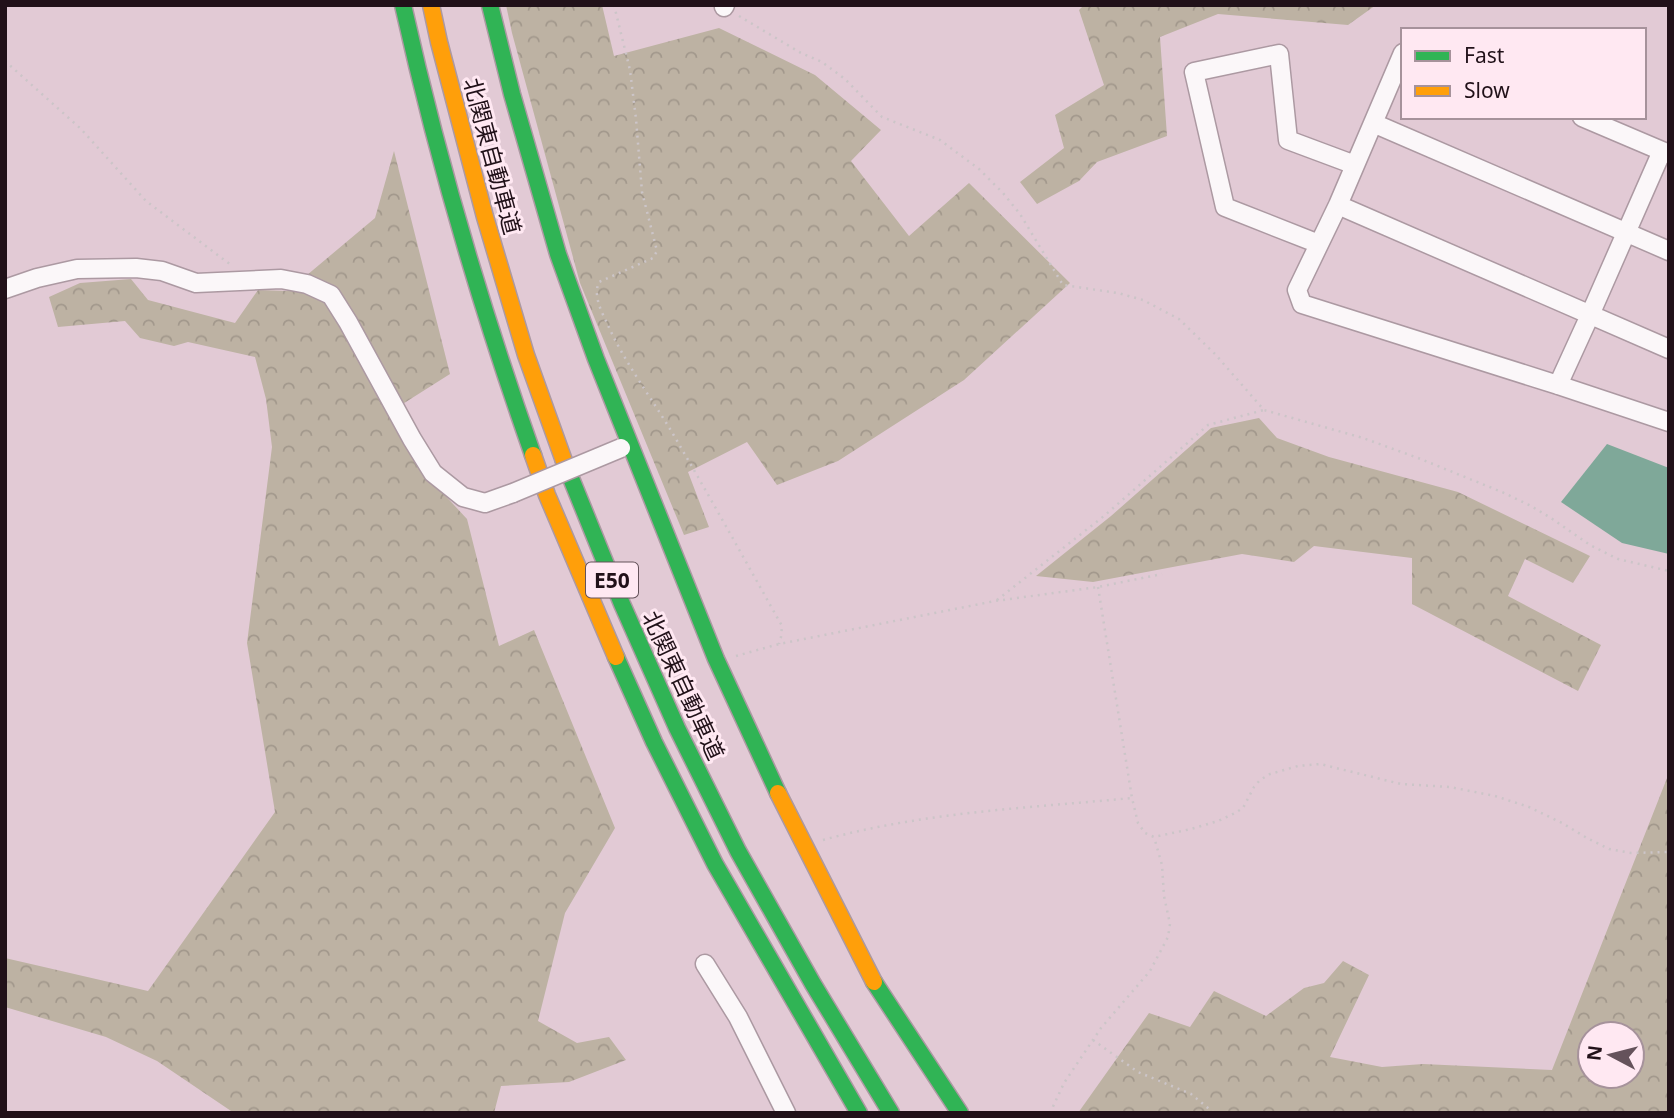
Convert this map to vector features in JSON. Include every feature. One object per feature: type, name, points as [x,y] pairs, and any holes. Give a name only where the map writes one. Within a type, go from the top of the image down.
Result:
[{"type":"main road","name":"E50","points":[[403,5],[458,226],[501,365],[552,507],[654,742],[715,864],[859,1113]]},
{"type":"main road","name":"北関東自動車道","points":[[431,5],[485,217],[526,355],[592,533],[677,728],[738,851],[813,984],[891,1113]]},
{"type":"main road","points":[[490,5],[512,94],[558,254],[626,446],[716,659],[760,757],[869,973],[960,1113]]},
{"type":"street","points":[[1319,244],[1225,207],[1194,72],[1279,54],[1288,140],[1355,165]]},
{"type":"street","points":[[1401,58],[1338,205],[1297,290],[1302,304],[1669,422]]},
{"type":"street","points":[[1558,385],[1626,232],[1665,153],[1587,119]]},
{"type":"street","points":[[1373,123],[1669,251]]},
{"type":"street","points":[[1338,205],[1669,348]]},
{"type":"street","points":[[5,289],[77,269],[136,268],[162,271],[196,283],[281,279],[307,284],[331,295],[433,473],[463,497],[485,503],[626,446]]},
{"type":"street","points":[[705,964],[738,1017],[786,1113]]},
{"type":"path","points":[[614,5],[630,70],[642,192],[657,251],[653,258],[599,282],[596,289],[597,298],[607,324],[634,373],[695,471],[782,626],[779,644]]},
{"type":"path","points":[[724,6],[801,53],[822,62],[845,79],[882,117],[940,140],[957,152],[1003,193],[1036,239],[1063,285],[1118,293],[1143,300],[1179,319],[1215,354],[1264,410]]},
{"type":"path","points":[[5,61],[81,129],[146,201],[230,264]]},
{"type":"path","points":[[995,601],[1104,516],[1208,425],[1264,410],[1363,438],[1418,458],[1531,506],[1590,545],[1618,559],[1669,571]]},
{"type":"path","points":[[716,659],[995,601],[1098,587],[1162,574]]},
{"type":"path","points":[[1098,587],[1132,798],[1138,824],[1145,833],[1154,837],[1218,821],[1243,808],[1260,780],[1270,774],[1297,766],[1320,764],[1401,784],[1450,787],[1495,796],[1530,807],[1609,849],[1631,853],[1669,852]]},
{"type":"path","points":[[805,848],[845,834],[942,816],[1132,798]]},
{"type":"path","points":[[1050,1113],[1065,1083],[1101,1028],[1150,971],[1168,937],[1170,924],[1164,896],[1162,864],[1154,837]]},
{"type":"path","points":[[1093,1040],[1138,1072],[1191,1094],[1214,1113]]},
{"type":"green space","points":[[506,5],[602,5],[614,56],[719,28],[815,75],[881,130],[851,161],[909,236],[969,183],[1070,283],[964,380],[838,461],[777,485],[747,442],[688,472],[709,527],[684,535],[580,283]]},
{"type":"green space","points":[[1084,5],[1376,5],[1348,25],[1218,14],[1160,37],[1167,136],[1097,162],[1079,181],[1037,204],[1020,182],[1064,148],[1055,115],[1104,85],[1079,10]]},
{"type":"green space","points":[[394,151],[450,374],[390,412],[427,476],[467,519],[499,646],[534,630],[615,828],[565,913],[538,1021],[577,1043],[609,1037],[626,1060],[569,1082],[501,1086],[494,1113],[234,1113],[157,1061],[106,1037],[5,1007],[5,958],[148,991],[275,812],[247,643],[272,447],[266,399],[255,357],[188,342],[174,346],[140,338],[125,321],[58,327],[49,297],[80,283],[131,279],[148,300],[235,323],[258,290],[288,291],[375,218]]},
{"type":"green space","points":[[1259,418],[1277,438],[1329,457],[1458,492],[1590,556],[1573,583],[1525,559],[1508,596],[1601,645],[1578,691],[1412,604],[1412,558],[1314,546],[1294,562],[1242,554],[1093,582],[1036,576],[1111,516],[1211,428]]},
{"type":"green space","points":[[1669,773],[1669,1113],[1078,1113],[1149,1013],[1190,1027],[1214,991],[1266,1016],[1304,988],[1324,983],[1343,961],[1369,975],[1330,1057],[1382,1067],[1423,1064],[1552,1070]]},
{"type":"shaded area","points":[[1607,444],[1669,468],[1669,554],[1622,543],[1561,502]]},
{"type":"traffic: fast","points":[[403,5],[461,232],[533,455]]},
{"type":"traffic: fast","points":[[490,5],[512,94],[558,254],[596,359],[716,659],[778,793]]},
{"type":"traffic: fast","points":[[564,461],[622,604],[677,728],[738,851],[813,984],[891,1113]]},
{"type":"traffic: fast","points":[[616,657],[654,742],[715,864],[859,1113]]},
{"type":"traffic: fast","points":[[874,982],[960,1113]]},
{"type":"traffic: slow","points":[[431,5],[485,217],[526,355],[564,461]]},
{"type":"traffic: slow","points":[[533,455],[547,495],[616,657]]},
{"type":"traffic: slow","points":[[778,793],[874,982]]}]
